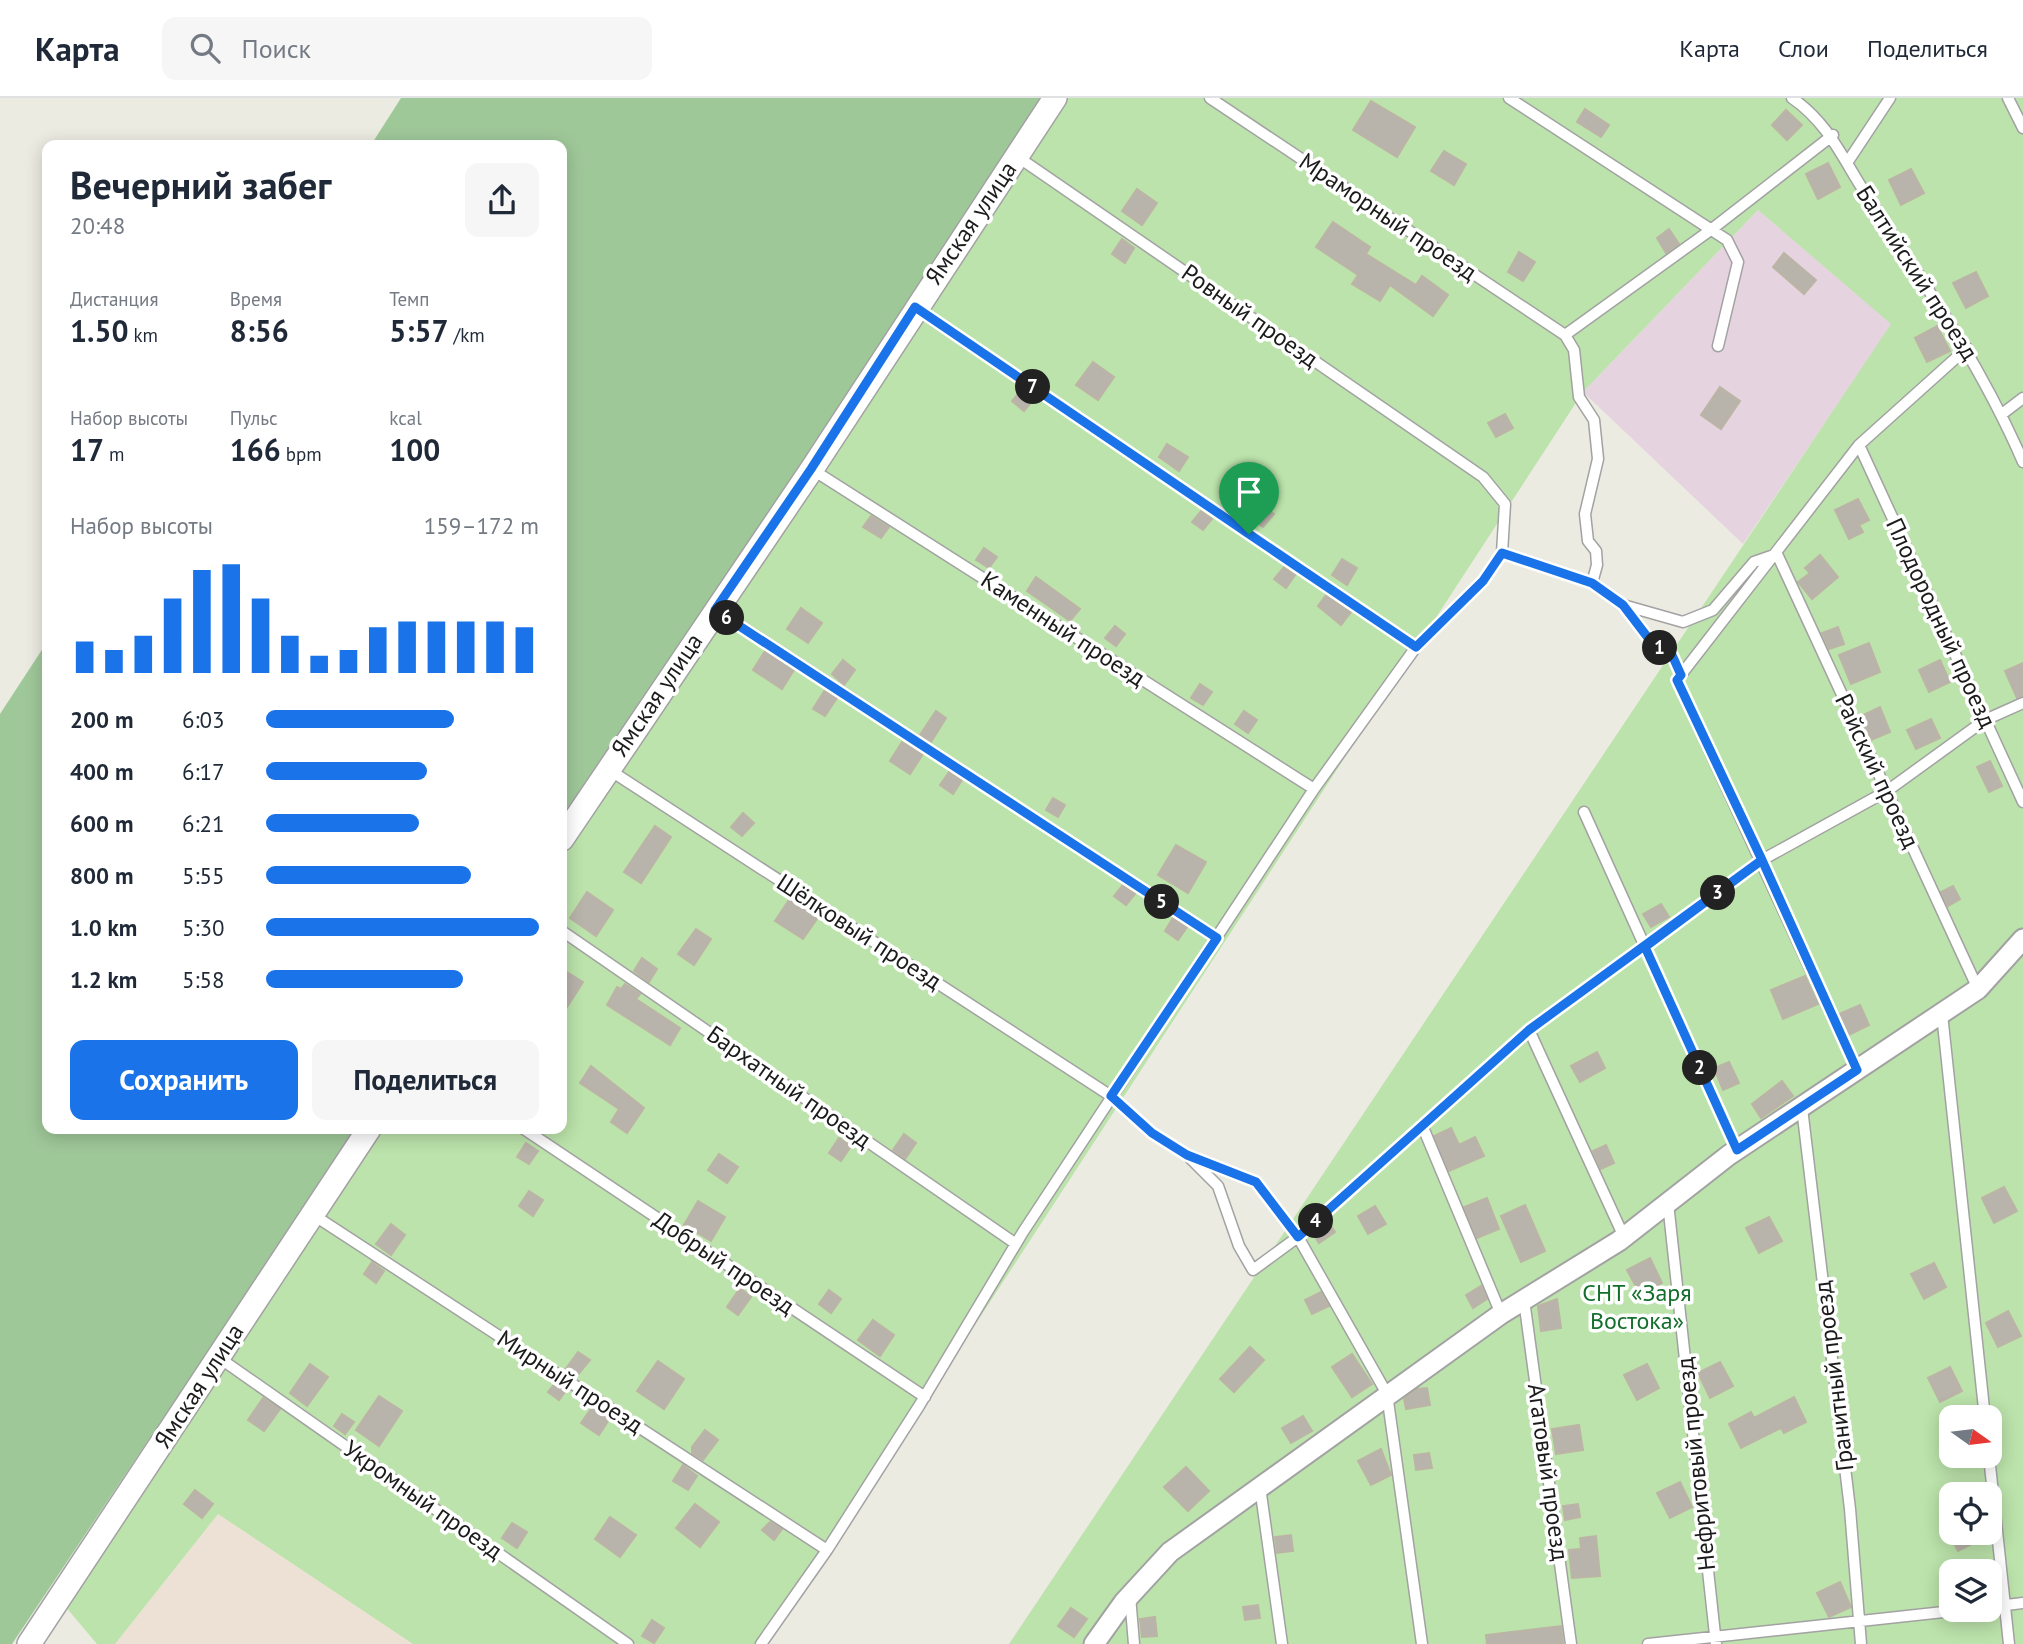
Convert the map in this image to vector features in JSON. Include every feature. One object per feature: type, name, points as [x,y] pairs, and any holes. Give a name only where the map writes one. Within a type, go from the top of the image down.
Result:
[{"type":"street","name":"Ямская улица","points":[[567,831],[811,469],[915,307],[1055,98]]},
{"type":"street","points":[[1094,1644],[1130,1596],[1170,1552],[1501,1314],[1624,1237],[1737,1150],[1978,989],[2023,939]]},
{"type":"street","name":"Ямская улица","points":[[29,1644],[366,1134]]},
{"type":"lane","name":"Мраморный проезд","points":[[1210,98],[1565,335]]},
{"type":"lane","points":[[1509,98],[1727,240],[1738,262],[1718,346]]},
{"type":"lane","name":"Балтийский проезд","points":[[1792,98],[1811,111],[1833,135],[1847,163],[1967,348],[2002,414],[2023,462]]},
{"type":"lane","points":[[1847,163],[1890,98]]},
{"type":"lane","points":[[2008,98],[2023,128]]},
{"type":"lane","points":[[1592,583],[1597,565],[1596,551],[1588,541],[1585,514],[1598,459],[1594,420],[1579,397],[1574,351],[1565,335],[1712,229],[1833,135]]},
{"type":"lane","name":"Ровный проезд","points":[[1016,155],[1483,477],[1505,504],[1502,553]]},
{"type":"lane","points":[[915,307],[1416,647]]},
{"type":"lane","points":[[1679,678],[1859,444],[1967,348]]},
{"type":"lane","points":[[2002,414],[2023,398]]},
{"type":"lane","name":"Плодородный проезд","points":[[1859,444],[2023,802]]},
{"type":"lane","name":"Каменный проезд","points":[[811,469],[1314,789]]},
{"type":"lane","points":[[761,1644],[827,1550],[925,1398],[1016,1244],[1314,789],[1416,647],[1483,581],[1502,553],[1592,583],[1623,605],[1652,643],[1672,655],[1679,678],[1857,1070]]},
{"type":"lane","points":[[1623,605],[1683,622],[1713,611],[1754,562],[1777,554]]},
{"type":"lane","name":"Райский проезд","points":[[1777,554],[1978,989]]},
{"type":"lane","points":[[715,610],[1217,938]]},
{"type":"lane","points":[[1187,1155],[1218,1186],[1239,1246],[1253,1270],[1298,1237],[1529,1030],[1762,860],[1887,791],[1985,720],[2023,703]]},
{"type":"lane","name":"Шёлковый проезд","points":[[608,768],[1111,1096],[1152,1133],[1187,1155]]},
{"type":"lane","points":[[1584,812],[1737,1150]]},
{"type":"lane","name":"Бархатный проезд","points":[[567,934],[1016,1244]]},
{"type":"lane","points":[[1942,1013],[1983,1405]]},
{"type":"lane","points":[[1529,1030],[1624,1237]]},
{"type":"lane","name":"Гранитный проезд","points":[[1802,1108],[1850,1509],[1861,1644]]},
{"type":"lane","points":[[1422,1125],[1501,1314]]},
{"type":"lane","name":"Добрый проезд","points":[[531,1134],[925,1398]]},
{"type":"lane","points":[[1187,1155],[1256,1182],[1298,1237],[1387,1394],[1422,1644]]},
{"type":"lane","name":"Нефритовый проезд","points":[[1668,1201],[1715,1640]]},
{"type":"lane","name":"Мирный проезд","points":[[312,1213],[827,1550]]},
{"type":"lane","name":"Агатовый проезд","points":[[1524,1300],[1572,1644]]},
{"type":"lane","name":"Укромный проезд","points":[[218,1356],[628,1644]]},
{"type":"lane","points":[[1990,1468],[2009,1644]]},
{"type":"lane","points":[[1260,1487],[1282,1644]]},
{"type":"lane","points":[[1130,1596],[1134,1644]]},
{"type":"lane","points":[[2002,1606],[2023,1603]]},
{"type":"lane","points":[[1648,1644],[1715,1640],[1859,1620],[1939,1612]]},
{"type":"shaded area","points":[[1758,210],[1892,324],[1743,544],[1583,392]]},
{"type":"shaded area","points":[[218,1514],[413,1644],[115,1644]]},
{"type":"green space","points":[[401,98],[1045,98],[567,814],[567,140],[374,140]]},
{"type":"green space","name":"СНТ «Заря Востока»","points":[[1055,98],[2023,98],[2023,1644],[1009,1644],[1891,324],[1758,210],[1583,392],[767,1644],[413,1644],[218,1514],[115,1644],[97,1644],[59,1599],[366,1134],[567,1134],[567,831]]},
{"type":"green space","points":[[42,650],[42,1134],[353,1134],[12,1644],[0,1644],[0,714]]},
{"type":"building","points":[[1371,101],[1415,127],[1397,157],[1353,130]]},
{"type":"building","points":[[1585,109],[1609,125],[1601,137],[1577,122]]},
{"type":"building","points":[[1786,110],[1802,125],[1787,140],[1772,125]]},
{"type":"building","points":[[1444,151],[1466,164],[1454,185],[1431,171]]},
{"type":"building","points":[[1828,163],[1840,187],[1818,199],[1806,174]]},
{"type":"building","points":[[1911,169],[1924,193],[1901,205],[1889,180]]},
{"type":"building","points":[[1137,189],[1157,203],[1142,225],[1122,211]]},
{"type":"building","points":[[1333,222],[1370,247],[1366,254],[1416,285],[1422,276],[1448,295],[1433,316],[1390,285],[1380,301],[1352,284],[1358,275],[1316,247]]},
{"type":"building","points":[[1669,229],[1679,244],[1666,253],[1657,238]]},
{"type":"building","points":[[1122,239],[1134,248],[1125,263],[1112,254]]},
{"type":"building","points":[[1519,252],[1535,262],[1523,281],[1508,272]]},
{"type":"building","points":[[1784,253],[1816,280],[1804,294],[1773,267]]},
{"type":"building","points":[[1976,272],[1988,296],[1966,308],[1953,283]]},
{"type":"building","points":[[1937,326],[1950,351],[1927,362],[1915,338]]},
{"type":"building","points":[[1093,362],[1114,377],[1098,400],[1076,385]]},
{"type":"building","points":[[1720,387],[1740,401],[1721,429],[1701,415]]},
{"type":"building","points":[[1022,389],[1034,399],[1024,411],[1012,401]]},
{"type":"building","points":[[1505,414],[1513,428],[1496,437],[1488,423]]},
{"type":"building","points":[[1167,444],[1188,457],[1179,471],[1159,457]]},
{"type":"building","points":[[1858,499],[1869,520],[1859,525],[1863,532],[1849,539],[1835,510]]},
{"type":"building","points":[[1261,505],[1274,514],[1263,527],[1251,518]]},
{"type":"building","points":[[1201,511],[1212,519],[1203,530],[1192,522]]},
{"type":"building","points":[[871,516],[889,527],[881,538],[863,527]]},
{"type":"building","points":[[984,548],[997,557],[989,568],[976,560]]},
{"type":"building","points":[[1820,555],[1838,577],[1812,599],[1798,582],[1810,573],[1805,568]]},
{"type":"building","points":[[1342,559],[1357,568],[1347,585],[1332,575]]},
{"type":"building","points":[[1284,567],[1295,575],[1286,588],[1274,579]]},
{"type":"building","points":[[1036,577],[1080,609],[1070,621],[1027,591]]},
{"type":"building","points":[[1326,595],[1351,612],[1341,625],[1318,606]]},
{"type":"building","points":[[801,608],[822,623],[808,643],[787,629]]},
{"type":"building","points":[[1115,626],[1125,634],[1116,646],[1105,638]]},
{"type":"building","points":[[1838,627],[1844,644],[1829,649],[1822,633]]},
{"type":"building","points":[[1869,643],[1880,672],[1851,684],[1839,655]]},
{"type":"building","points":[[765,651],[794,670],[782,689],[753,670]]},
{"type":"building","points":[[843,660],[855,670],[844,685],[832,674]]},
{"type":"building","points":[[1940,660],[1950,682],[1929,692],[1919,670]]},
{"type":"building","points":[[2023,663],[2023,696],[2017,698],[2005,671]]},
{"type":"building","points":[[1200,684],[1212,692],[1203,705],[1191,698]]},
{"type":"building","points":[[825,690],[837,698],[825,716],[813,709]]},
{"type":"building","points":[[1880,707],[1890,732],[1871,740],[1861,716]]},
{"type":"building","points":[[936,711],[946,718],[931,742],[920,735]]},
{"type":"building","points":[[1244,711],[1257,720],[1248,733],[1235,724]]},
{"type":"building","points":[[1931,719],[1940,738],[1916,749],[1907,730]]},
{"type":"building","points":[[902,742],[923,754],[910,774],[890,761]]},
{"type":"building","points":[[1990,761],[2002,786],[1989,792],[1977,767]]},
{"type":"building","points":[[949,772],[962,780],[953,794],[940,785]]},
{"type":"building","points":[[1053,798],[1065,805],[1058,817],[1046,810]]},
{"type":"building","points":[[743,813],[754,823],[742,836],[731,827]]},
{"type":"building","points":[[655,826],[671,837],[641,883],[624,872]]},
{"type":"building","points":[[1176,845],[1206,862],[1188,893],[1158,875]]},
{"type":"building","points":[[1123,885],[1135,894],[1126,905],[1114,896]]},
{"type":"building","points":[[1953,886],[1960,899],[1948,906],[1941,892]]},
{"type":"building","points":[[587,892],[613,910],[596,936],[570,918]]},
{"type":"building","points":[[791,897],[819,916],[803,939],[775,921]]},
{"type":"building","points":[[1661,904],[1669,917],[1651,927],[1643,914]]},
{"type":"building","points":[[1173,918],[1187,927],[1178,940],[1165,931]]},
{"type":"building","points":[[696,929],[711,939],[694,965],[678,954]]},
{"type":"building","points":[[642,958],[657,969],[649,982],[634,971]]},
{"type":"building","points":[[567,972],[583,982],[567,1007]]},
{"type":"building","points":[[1805,976],[1818,1004],[1783,1019],[1771,990]]},
{"type":"building","points":[[625,984],[640,994],[636,999],[680,1028],[670,1045],[607,1005],[617,987],[621,989]]},
{"type":"building","points":[[1860,1005],[1869,1025],[1849,1035],[1839,1014]]},
{"type":"building","points":[[1597,1052],[1605,1068],[1580,1082],[1571,1066]]},
{"type":"building","points":[[1729,1062],[1739,1083],[1723,1090],[1714,1068]]},
{"type":"building","points":[[591,1066],[644,1108],[627,1133],[611,1122],[619,1109],[580,1083]]},
{"type":"building","points":[[1782,1081],[1793,1096],[1761,1118],[1752,1104]]},
{"type":"building","points":[[1451,1128],[1459,1145],[1475,1137],[1484,1156],[1449,1171],[1434,1136]]},
{"type":"building","points":[[904,1134],[916,1143],[905,1159],[893,1150]]},
{"type":"building","points":[[839,1138],[851,1146],[841,1161],[829,1153]]},
{"type":"building","points":[[526,1143],[538,1151],[529,1164],[517,1157]]},
{"type":"building","points":[[1606,1145],[1614,1163],[1601,1169],[1593,1151]]},
{"type":"building","points":[[719,1154],[738,1167],[727,1183],[708,1170]]},
{"type":"building","points":[[2004,1187],[2017,1211],[1994,1223],[1982,1198]]},
{"type":"building","points":[[529,1191],[543,1200],[533,1216],[519,1206]]},
{"type":"building","points":[[1487,1198],[1499,1229],[1477,1238],[1464,1207]]},
{"type":"building","points":[[698,1201],[725,1217],[711,1241],[684,1225]]},
{"type":"building","points":[[1525,1205],[1545,1251],[1521,1262],[1501,1216]]},
{"type":"building","points":[[1375,1206],[1386,1224],[1368,1234],[1358,1216]]},
{"type":"building","points":[[1769,1217],[1782,1241],[1759,1253],[1746,1228]]},
{"type":"building","points":[[1328,1221],[1335,1232],[1319,1243],[1313,1234]]},
{"type":"building","points":[[391,1224],[405,1235],[391,1255],[376,1244]]},
{"type":"building","points":[[1650,1258],[1662,1283],[1640,1294],[1627,1270]]},
{"type":"building","points":[[372,1262],[384,1271],[376,1283],[364,1274]]},
{"type":"building","points":[[1934,1263],[1946,1287],[1924,1299],[1911,1274]]},
{"type":"building","points":[[1481,1286],[1487,1299],[1473,1308],[1466,1295]]},
{"type":"building","points":[[740,1288],[751,1297],[738,1315],[727,1307]]},
{"type":"building","points":[[829,1290],[841,1299],[831,1313],[819,1304]]},
{"type":"building","points":[[1321,1292],[1329,1306],[1312,1314],[1305,1300]]},
{"type":"building","points":[[1557,1299],[1561,1328],[1541,1331],[1538,1306]]},
{"type":"building","points":[[2008,1311],[2021,1336],[1998,1347],[1986,1323]]},
{"type":"building","points":[[873,1320],[894,1335],[880,1356],[858,1340]]},
{"type":"building","points":[[1250,1347],[1264,1360],[1234,1392],[1220,1379]]},
{"type":"building","points":[[578,1352],[590,1360],[576,1377],[565,1370]]},
{"type":"building","points":[[1352,1354],[1372,1384],[1352,1397],[1332,1367]]},
{"type":"building","points":[[658,1361],[684,1379],[664,1409],[637,1391]]},
{"type":"building","points":[[1720,1362],[1733,1386],[1710,1398],[1698,1373]]},
{"type":"building","points":[[310,1364],[328,1377],[307,1406],[290,1393]]},
{"type":"building","points":[[1647,1364],[1659,1388],[1637,1400],[1624,1375]]},
{"type":"building","points":[[1950,1367],[1962,1391],[1940,1402],[1928,1378]]},
{"type":"building","points":[[556,1382],[567,1389],[559,1400],[548,1392]]},
{"type":"building","points":[[1427,1388],[1430,1405],[1406,1409],[1404,1399],[1417,1389]]},
{"type":"building","points":[[379,1396],[402,1411],[379,1446],[356,1430]]},
{"type":"building","points":[[1794,1397],[1806,1422],[1784,1433],[1781,1428],[1741,1448],[1729,1424],[1751,1412],[1754,1418]]},
{"type":"building","points":[[263,1398],[280,1409],[264,1431],[248,1420]]},
{"type":"building","points":[[593,1406],[610,1418],[599,1435],[581,1423]]},
{"type":"building","points":[[342,1414],[354,1422],[345,1434],[334,1426]]},
{"type":"building","points":[[1303,1416],[1312,1431],[1291,1443],[1282,1428]]},
{"type":"building","points":[[1579,1425],[1583,1450],[1556,1454],[1552,1429]]},
{"type":"building","points":[[705,1430],[718,1440],[703,1460],[692,1453],[692,1447]]},
{"type":"building","points":[[1381,1449],[1391,1475],[1371,1485],[1358,1461]]},
{"type":"building","points":[[1429,1453],[1432,1468],[1416,1470],[1414,1455]]},
{"type":"building","points":[[683,1465],[697,1476],[688,1490],[673,1481]]},
{"type":"building","points":[[1186,1467],[1209,1491],[1188,1511],[1164,1487]]},
{"type":"building","points":[[1680,1482],[1692,1507],[1670,1518],[1657,1493]]},
{"type":"building","points":[[195,1490],[213,1504],[202,1518],[184,1504]]},
{"type":"building","points":[[695,1504],[719,1522],[700,1547],[676,1528]]},
{"type":"building","points":[[1578,1504],[1580,1517],[1565,1520],[1563,1506]]},
{"type":"building","points":[[610,1517],[636,1535],[620,1557],[595,1539]]},
{"type":"building","points":[[770,1522],[782,1529],[774,1540],[762,1530]]},
{"type":"building","points":[[512,1523],[527,1532],[517,1548],[502,1538]]},
{"type":"building","points":[[1291,1535],[1293,1551],[1277,1553],[1275,1537]]},
{"type":"building","points":[[1596,1536],[1600,1576],[1572,1578],[1569,1550],[1581,1549],[1580,1538]]},
{"type":"building","points":[[1955,1545],[1970,1545],[1958,1551]]},
{"type":"building","points":[[1840,1582],[1851,1607],[1829,1617],[1817,1593]]},
{"type":"building","points":[[1258,1605],[1260,1618],[1245,1620],[1243,1607]]},
{"type":"building","points":[[1071,1608],[1087,1619],[1074,1637],[1058,1626]]},
{"type":"building","points":[[1155,1617],[1157,1636],[1142,1637],[1140,1619]]},
{"type":"building","points":[[652,1620],[664,1628],[654,1643],[642,1636]]},
{"type":"building","points":[[1561,1626],[1563,1644],[1487,1644],[1486,1635]]},
{"type":"route","points":[[1249,534],[915,307],[811,469],[715,610],[1217,938],[1111,1096],[1152,1133],[1187,1155],[1256,1182],[1298,1237],[1529,1030],[1762,860],[1857,1070],[1737,1150],[1645,947],[1762,860],[1677,680],[1681,675],[1672,655],[1652,643],[1623,605],[1592,583],[1502,553],[1483,581],[1416,647],[1249,534]]}]
